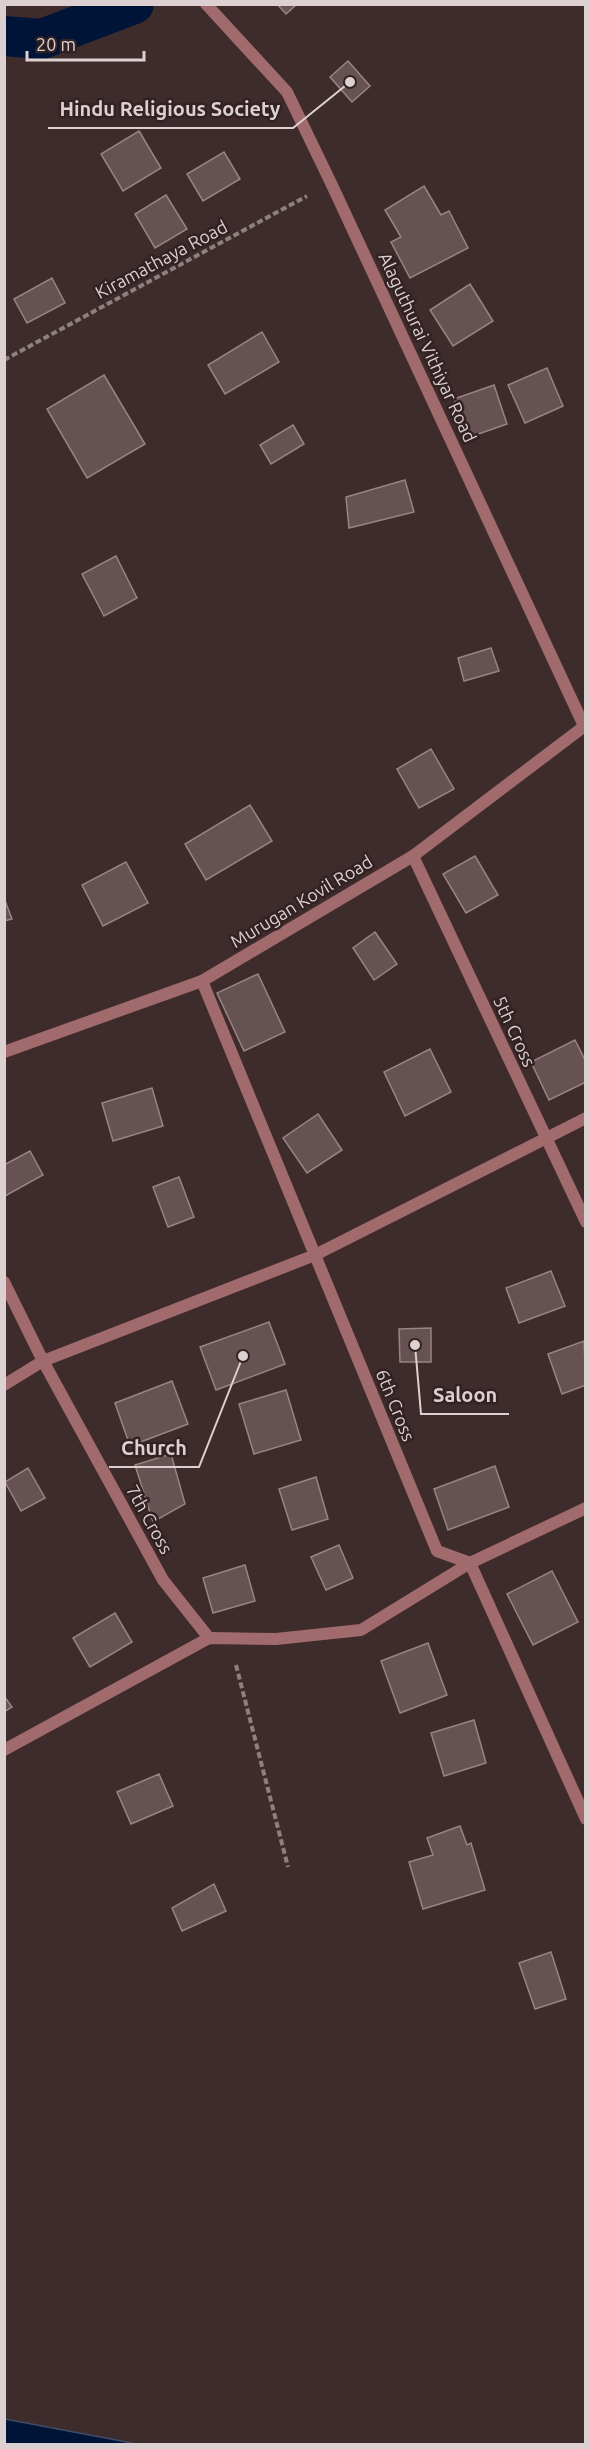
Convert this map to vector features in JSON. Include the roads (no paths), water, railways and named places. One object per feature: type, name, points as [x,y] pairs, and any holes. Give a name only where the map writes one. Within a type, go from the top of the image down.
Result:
[{"type":"street","name":"Alaguthurai Vithiyar Road","points":[[206,4],[287,92],[585,726]]},
{"type":"street","name":"Murugan Kovil Road","points":[[4,1052],[202,981],[413,855],[585,726]]},
{"type":"street","name":"5th Cross","points":[[413,855],[585,1222]]},
{"type":"street","name":"6th Cross","points":[[202,981],[437,1551],[470,1563]]},
{"type":"street","points":[[4,1385],[43,1361],[315,1255],[585,1118]]},
{"type":"street","name":"7th Cross","points":[[4,1282],[43,1361],[163,1580],[209,1638]]},
{"type":"street","points":[[4,1750],[209,1638],[276,1639],[361,1630],[470,1563],[585,1508]]},
{"type":"street","points":[[470,1563],[585,1819]]},
{"type":"water","points":[[5,2419],[137,2444],[5,2444]]},
{"type":"waterway","points":[[4,36],[42,39],[134,4]]},
{"type":"place","name":"Hindu Religious Society","points":[[350,82]]},
{"type":"place","name":"Saloon","points":[[415,1345]]},
{"type":"place","name":"Church","points":[[243,1356]]}]
